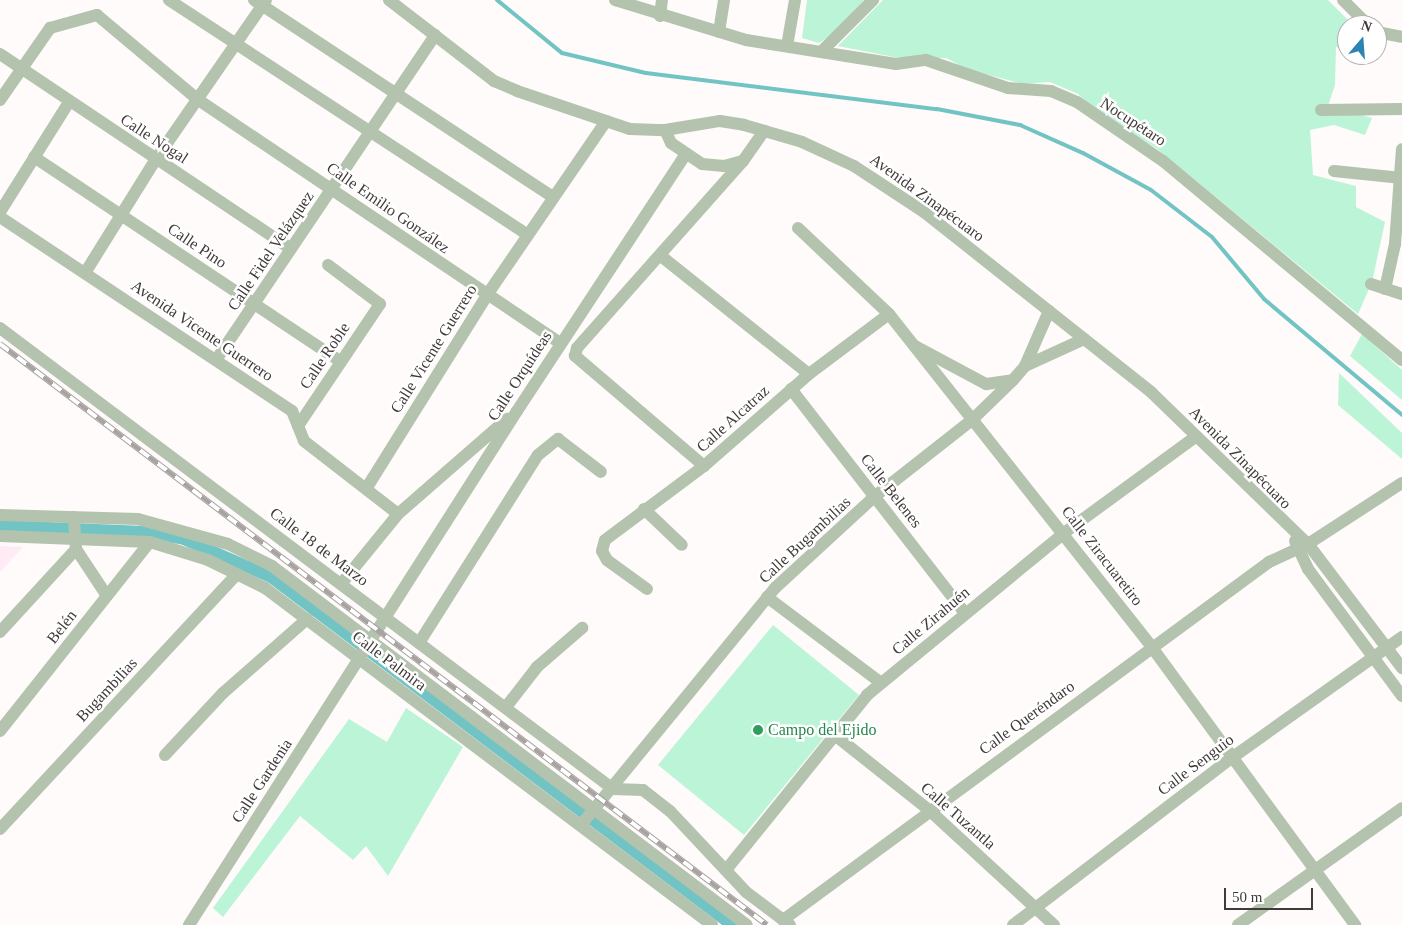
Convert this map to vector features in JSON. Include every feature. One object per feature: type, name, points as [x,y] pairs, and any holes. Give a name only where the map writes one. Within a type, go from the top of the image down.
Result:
[{"type":"street","points":[[169,0],[368,134],[528,235]]},
{"type":"street","name":"Avenida Zinapécuaro","points":[[389,0],[494,81],[630,129],[665,130],[720,121],[802,142],[854,166],[924,212],[1152,394],[1294,535],[1402,668]]},
{"type":"street","name":"Nocupétaro","points":[[614,0],[660,16],[719,32],[787,46],[896,64],[926,60],[949,64],[962,74],[1008,88],[1051,91],[1077,102],[1163,161],[1402,360]]},
{"type":"street","points":[[660,16],[662,0]]},
{"type":"street","points":[[719,32],[724,0]]},
{"type":"street","points":[[787,46],[796,0]]},
{"type":"street","points":[[821,52],[873,0]]},
{"type":"street","points":[[1343,0],[1358,15]]},
{"type":"street","points":[[86,273],[156,160],[235,45],[261,2],[553,197]]},
{"type":"street","name":"Calle Emilio González","points":[[21,68],[50,28],[97,15],[197,99],[333,188],[560,344]]},
{"type":"street","points":[[1387,34],[1402,36]]},
{"type":"street","name":"Calle Fidel Velázquez","points":[[216,360],[435,35]]},
{"type":"street","name":"Calle Nogal","points":[[0,54],[68,102],[292,249]]},
{"type":"street","points":[[0,100],[21,68]]},
{"type":"street","points":[[0,212],[68,102]]},
{"type":"street","points":[[1320,110],[1402,109]]},
{"type":"street","name":"Calle Vicente Guerrero","points":[[366,489],[487,295],[606,121]]},
{"type":"street","points":[[665,130],[671,143],[685,155],[724,166],[743,161]]},
{"type":"street","points":[[704,466],[575,356],[577,348],[661,256],[743,161],[764,131]]},
{"type":"street","points":[[1385,289],[1398,244],[1402,149]]},
{"type":"street","name":"Calle Orquídeas","points":[[374,640],[516,411],[685,155]]},
{"type":"street","name":"Calle Pino","points":[[34,157],[341,362]]},
{"type":"street","points":[[1334,171],[1400,178]]},
{"type":"street","name":"Avenida Vicente Guerrero","points":[[0,216],[292,410],[304,442],[366,489]]},
{"type":"street","name":"Calle Ziracuaretiro","points":[[798,228],[889,314],[1064,533],[1151,646],[1316,869],[1355,925]]},
{"type":"street","points":[[661,256],[809,374]]},
{"type":"street","name":"Calle Roble","points":[[298,426],[380,304],[328,265]]},
{"type":"street","points":[[1370,284],[1402,294]]},
{"type":"street","name":"Calle Bugambilias","points":[[581,825],[613,789],[767,597],[874,497],[972,420],[1013,380],[1025,366],[1049,311]]},
{"type":"street","name":"Calle Alcatraz","points":[[647,589],[607,560],[602,551],[605,540],[704,466],[809,374],[889,314]]},
{"type":"street","name":"Calle 18 de Marzo","points":[[0,328],[613,789]]},
{"type":"street","points":[[1025,366],[1084,339]]},
{"type":"street","points":[[913,345],[986,384],[1013,380]]},
{"type":"street","name":"Calle Belenes","points":[[791,389],[965,612]]},
{"type":"street","points":[[341,584],[398,514],[516,411]]},
{"type":"street","name":"Calle Zirahuén","points":[[726,870],[881,683],[965,612],[1064,533],[1195,437]]},
{"type":"street","points":[[420,644],[538,455],[558,439],[602,472]]},
{"type":"street","name":"Calle Queréndaro","points":[[787,922],[929,810],[1151,646],[1269,562],[1302,546],[1402,483]]},
{"type":"street","points":[[366,489],[398,514]]},
{"type":"street","points":[[644,509],[682,545]]},
{"type":"street","points":[[0,515],[75,532],[138,520],[228,544],[272,566],[374,640],[595,811],[747,925]]},
{"type":"street","points":[[75,532],[107,596]]},
{"type":"street","points":[[0,632],[75,532]]},
{"type":"street","name":"Calle Palmira","points":[[0,536],[75,532],[150,542],[237,574],[307,619],[361,657],[712,925]]},
{"type":"street","name":"Belén","points":[[0,731],[150,542]]},
{"type":"street","name":"Avenida Zinapécuaro","points":[[1302,546],[1374,658],[1402,696]]},
{"type":"street","name":"Bugambilias","points":[[0,829],[237,574]]},
{"type":"street","points":[[767,597],[881,683]]},
{"type":"street","points":[[165,755],[222,693],[307,619]]},
{"type":"street","points":[[506,707],[537,667],[582,628]]},
{"type":"street","name":"Calle Senguio","points":[[1013,925],[1233,757],[1402,637]]},
{"type":"street","name":"Calle Gardenia","points":[[189,925],[361,657],[374,640]]},
{"type":"street","name":"Calle Tuzantla","points":[[836,736],[929,810],[1054,925]]},
{"type":"street","points":[[613,789],[643,790],[670,811],[726,870],[787,922]]},
{"type":"street","points":[[1238,925],[1402,808]]},
{"type":"shaded area","points":[[0,546],[23,547],[0,572]]},
{"type":"green space","points":[[807,0],[864,0],[836,32],[819,43],[802,38]]},
{"type":"green space","points":[[883,0],[1328,0],[1343,15],[1337,15],[1335,85],[1328,106],[1372,118],[1365,135],[1334,125],[1310,130],[1313,175],[1356,186],[1356,207],[1385,222],[1372,282],[1358,314],[1156,148],[1102,116],[1078,94],[1050,82],[1023,84],[967,69],[946,58],[899,58],[838,46]]},
{"type":"green space","points":[[1362,334],[1402,370],[1402,400],[1350,356]]},
{"type":"green space","points":[[1339,373],[1402,433],[1402,459],[1338,405]]},
{"type":"green space","name":"Campo del Ejido","points":[[773,625],[859,695],[744,835],[658,765]]},
{"type":"green space","points":[[406,708],[463,747],[388,876],[366,846],[353,860],[300,816],[223,917],[213,908],[349,719],[387,742]]},
{"type":"waterway","points":[[497,0],[562,53],[646,73],[937,109],[1020,125],[1083,153],[1151,190],[1212,237],[1264,299],[1402,415]]},
{"type":"waterway","points":[[0,526],[145,532],[184,539],[271,577],[732,925]]},
{"type":"railway","points":[[0,344],[767,925]]},
{"type":"place","name":"Campo del Ejido","points":[[758,730]]}]
